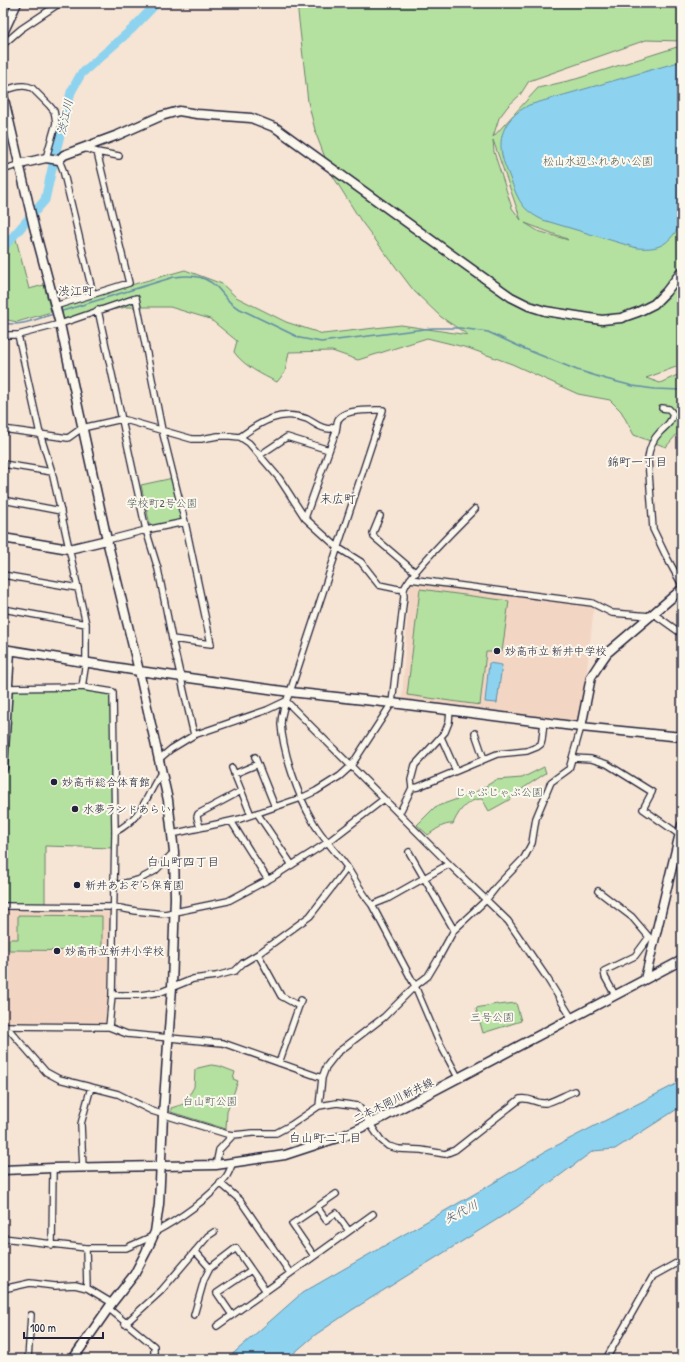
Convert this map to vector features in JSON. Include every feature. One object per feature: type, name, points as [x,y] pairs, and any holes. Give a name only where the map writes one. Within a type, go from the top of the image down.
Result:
[{"type":"street","points":[[3,32],[17,3]]},
{"type":"street","points":[[3,43],[60,3]]},
{"type":"street","points":[[3,91],[28,86],[32,88],[54,111],[56,123],[48,158]]},
{"type":"street","points":[[3,95],[34,227],[59,321],[107,540],[139,671],[168,800],[174,852],[175,912],[172,987],[163,1115],[160,1204],[154,1234],[134,1275],[110,1306],[73,1359]]},
{"type":"street","points":[[60,160],[64,155],[179,110],[197,114],[251,118],[276,128],[511,297],[529,306],[545,311],[602,320],[621,318],[654,304],[666,292],[682,271]]},
{"type":"street","points":[[84,148],[119,156]]},
{"type":"street","points":[[55,307],[129,283],[97,152]]},
{"type":"street","points":[[3,170],[20,164],[48,158],[60,160]]},
{"type":"street","points":[[60,160],[93,294]]},
{"type":"street","points":[[3,335],[18,335],[136,298],[162,430],[185,522],[211,644],[172,639]]},
{"type":"street","points":[[98,310],[146,530],[158,569],[194,735]]},
{"type":"street","points":[[18,335],[40,434],[52,472],[86,624],[86,662],[82,687]]},
{"type":"street","points":[[662,408],[669,410],[673,414],[672,420],[659,433],[649,450],[648,458],[651,518],[656,537],[682,585]]},
{"type":"street","points":[[305,518],[340,416],[352,411],[383,410],[286,701],[281,723],[290,767],[301,798],[312,821],[372,905],[415,986],[438,1040],[459,1079]]},
{"type":"street","points":[[240,437],[255,426],[282,415],[307,419],[326,429],[330,429],[337,425]]},
{"type":"street","points":[[3,429],[68,438],[82,428],[122,419],[192,439],[218,436],[240,437],[249,443],[279,478],[305,518],[337,548],[361,562],[379,585],[404,589]]},
{"type":"street","points":[[260,455],[287,437],[329,450]]},
{"type":"street","points":[[3,464],[52,472]]},
{"type":"street","points":[[3,500],[61,511]]},
{"type":"street","points":[[172,834],[231,821],[301,798],[316,791],[340,776],[351,766],[392,703],[404,589],[410,579],[443,541],[475,509]]},
{"type":"street","points":[[380,516],[372,533],[374,537],[416,573]]},
{"type":"street","points":[[3,538],[69,549],[185,522]]},
{"type":"street","points":[[3,575],[78,588]]},
{"type":"street","points":[[410,579],[592,603],[612,613],[653,615],[682,634]]},
{"type":"street","points":[[319,1106],[322,1078],[326,1067],[337,1053],[384,1017],[415,986],[428,976],[454,930],[486,900],[527,853],[532,843],[536,818],[551,782],[569,769],[581,727],[591,678],[607,653],[682,589]]},
{"type":"street","points":[[3,609],[86,624]]},
{"type":"street","points":[[3,768],[6,650],[139,671],[290,692],[392,703],[581,727],[682,737]]},
{"type":"street","points":[[6,688],[82,687],[113,692],[115,832],[112,995],[109,1027]]},
{"type":"street","points":[[158,760],[171,749],[194,735],[267,710],[286,701]]},
{"type":"street","points":[[286,701],[508,921],[547,978],[571,1018]]},
{"type":"street","points":[[399,814],[412,788],[410,780],[415,765],[441,737],[449,722],[450,710]]},
{"type":"street","points":[[412,788],[418,787],[484,758],[497,754],[526,751],[537,747],[541,744],[544,722]]},
{"type":"street","points":[[475,733],[484,758]]},
{"type":"street","points":[[441,737],[456,771]]},
{"type":"street","points":[[255,757],[275,807]]},
{"type":"street","points":[[573,758],[591,759],[607,764],[652,792],[643,809],[680,835]]},
{"type":"street","points":[[258,764],[233,771],[241,791],[254,814],[292,865]]},
{"type":"street","points":[[115,832],[128,825],[140,812],[161,773]]},
{"type":"street","points":[[200,828],[197,817],[198,814],[241,791]]},
{"type":"street","points":[[3,906],[114,907],[136,912],[165,914],[228,901],[268,880],[328,842],[384,799]]},
{"type":"street","points":[[231,821],[268,880]]},
{"type":"street","points":[[646,979],[652,938],[682,825]]},
{"type":"street","points":[[114,886],[138,880],[155,871],[174,852]]},
{"type":"street","points":[[409,852],[454,930]]},
{"type":"street","points":[[372,905],[387,899],[449,864]]},
{"type":"street","points":[[112,995],[140,995],[161,992],[193,979],[216,976],[235,971],[243,963],[258,954],[310,916],[347,868]]},
{"type":"street","points":[[598,891],[632,917],[652,938]]},
{"type":"street","points":[[615,995],[605,977],[604,971],[635,956],[652,938]]},
{"type":"street","points":[[258,954],[281,996],[299,1006]]},
{"type":"street","name":"二本木岡川新井線","points":[[3,1170],[216,1165],[285,1155],[343,1136],[370,1124],[459,1079],[682,960]]},
{"type":"street","points":[[279,1063],[301,1000]]},
{"type":"street","points":[[4,1026],[109,1027],[127,1034],[223,1043],[322,1078]]},
{"type":"street","points":[[4,1026],[46,1072],[59,1079],[118,1094],[163,1115],[233,1135],[276,1133],[291,1125],[319,1106],[337,1103],[358,1106],[381,1140],[388,1146],[399,1149],[421,1150],[445,1154],[455,1150],[520,1098],[527,1098],[546,1104],[575,1090]]},
{"type":"street","points":[[83,1168],[81,1124],[91,1087]]},
{"type":"street","points":[[216,1165],[219,1150],[233,1135]]},
{"type":"street","points":[[3,1238],[86,1248],[126,1248],[154,1234],[192,1209],[227,1176],[233,1162]]},
{"type":"street","points":[[52,1245],[53,1168]]},
{"type":"street","points":[[220,1183],[240,1200],[290,1273]]},
{"type":"street","points":[[314,1256],[292,1224],[336,1194]]},
{"type":"street","points":[[317,1207],[326,1220],[336,1213],[349,1231]]},
{"type":"street","points":[[217,1326],[373,1214]]},
{"type":"street","points":[[125,1324],[161,1291],[208,1236],[214,1232]]},
{"type":"street","points":[[86,1248],[87,1288]]},
{"type":"street","points":[[194,1315],[204,1280],[210,1268],[236,1248],[266,1290]]},
{"type":"street","points":[[195,1251],[210,1268]]},
{"type":"street","points":[[606,1359],[653,1276],[682,1260]]},
{"type":"street","points":[[232,1315],[217,1294],[251,1270]]},
{"type":"street","points":[[3,1288],[30,1283],[55,1286],[75,1285],[87,1288],[110,1306],[125,1324],[154,1346],[154,1356],[152,1359]]},
{"type":"street","points":[[28,1359],[31,1315]]},
{"type":"shaded area","name":"妙高市立 新井中学校","points":[[410,579],[594,606],[584,696],[578,722],[402,699]]},
{"type":"shaded area","name":"妙高市立新井小学校","points":[[13,909],[112,912],[109,1024],[3,1024],[3,915]]},
{"type":"green space","points":[[297,3],[682,3],[682,41],[646,40],[529,81],[520,95],[508,106],[499,118],[493,137],[538,88],[576,79],[682,46],[682,268],[676,280],[682,285],[682,366],[646,378],[660,383],[682,373],[682,428],[666,447],[634,435],[621,411],[610,400],[578,394],[512,364],[468,348],[427,338],[358,360],[332,351],[289,352],[285,372],[277,382],[259,373],[243,362],[234,352],[237,341],[210,319],[170,307],[127,307],[63,319],[61,307],[113,290],[185,270],[222,284],[236,297],[286,322],[323,334],[401,325],[468,335],[441,317],[414,291],[361,221],[331,173],[316,134],[308,102]],"holes":[[[493,140],[521,220],[512,208],[494,152]],[[525,223],[567,239],[568,240],[538,231]]]},
{"type":"green space","points":[[16,239],[29,289],[44,285],[51,312],[17,322],[3,319],[3,253]]},
{"type":"green space","name":"学校町2号公園","points":[[173,478],[183,522],[151,529],[141,485]]},
{"type":"green space","points":[[420,589],[509,601],[502,652],[486,652],[480,705],[407,695]]},
{"type":"green space","points":[[82,687],[113,692],[115,848],[45,846],[45,906],[3,906],[3,768],[8,688]]},
{"type":"green space","name":"じゃぶじゃぶ公園","points":[[544,767],[546,773],[519,791],[509,800],[489,811],[482,799],[472,801],[464,807],[453,824],[443,826],[428,835],[417,825],[435,807],[474,793],[496,780],[522,778]]},
{"type":"green space","points":[[18,915],[102,916],[102,951],[9,950],[9,939],[18,939]]},
{"type":"green space","name":"三号公園","points":[[516,1003],[521,1021],[483,1033],[476,1008],[497,1004]]},
{"type":"green space","name":"白山町公園","points":[[211,1065],[219,1066],[235,1072],[233,1079],[238,1081],[227,1112],[226,1129],[171,1112],[171,1108],[184,1104],[194,1087],[195,1070]]},
{"type":"water","name":"松山水辺ふれあい公園","points":[[682,61],[682,223],[673,236],[664,244],[653,248],[637,248],[543,220],[525,208],[515,192],[505,166],[501,146],[503,131],[506,125],[516,114],[529,105]]},
{"type":"water","points":[[489,663],[502,665],[497,703],[485,702]]},
{"type":"water","name":"矢代川","points":[[682,1081],[682,1106],[615,1149],[593,1151],[517,1207],[352,1310],[315,1335],[287,1359],[227,1359],[302,1293],[490,1185],[546,1151]]},
{"type":"waterway","name":"渋江川","points":[[3,248],[45,200],[71,92],[81,74],[132,29],[157,3]]},
{"type":"waterway","points":[[59,312],[174,277],[195,276],[212,283],[236,307],[300,338],[321,342],[432,328],[460,328],[488,332],[577,370],[606,379],[633,386],[654,389],[682,390]]},
{"type":"waterway","points":[[3,323],[22,323],[53,314]]},
{"type":"place","name":"妙高市立 新井中学校","points":[[497,651]]},
{"type":"place","name":"妙高市総合体育館","points":[[54,782]]},
{"type":"place","name":"水夢ランドあらい","points":[[75,809]]},
{"type":"place","name":"新井あおぞら保育園","points":[[77,885]]},
{"type":"place","name":"妙高市立新井小学校","points":[[57,951]]},
{"type":"district","name":"渋江町","points":[[76,291]]},
{"type":"district","name":"錦町一丁目","points":[[637,462]]},
{"type":"district","name":"末広町","points":[[338,499]]},
{"type":"district","name":"白山町四丁目","points":[[183,862]]},
{"type":"district","name":"白山町二丁目","points":[[325,1138]]}]
